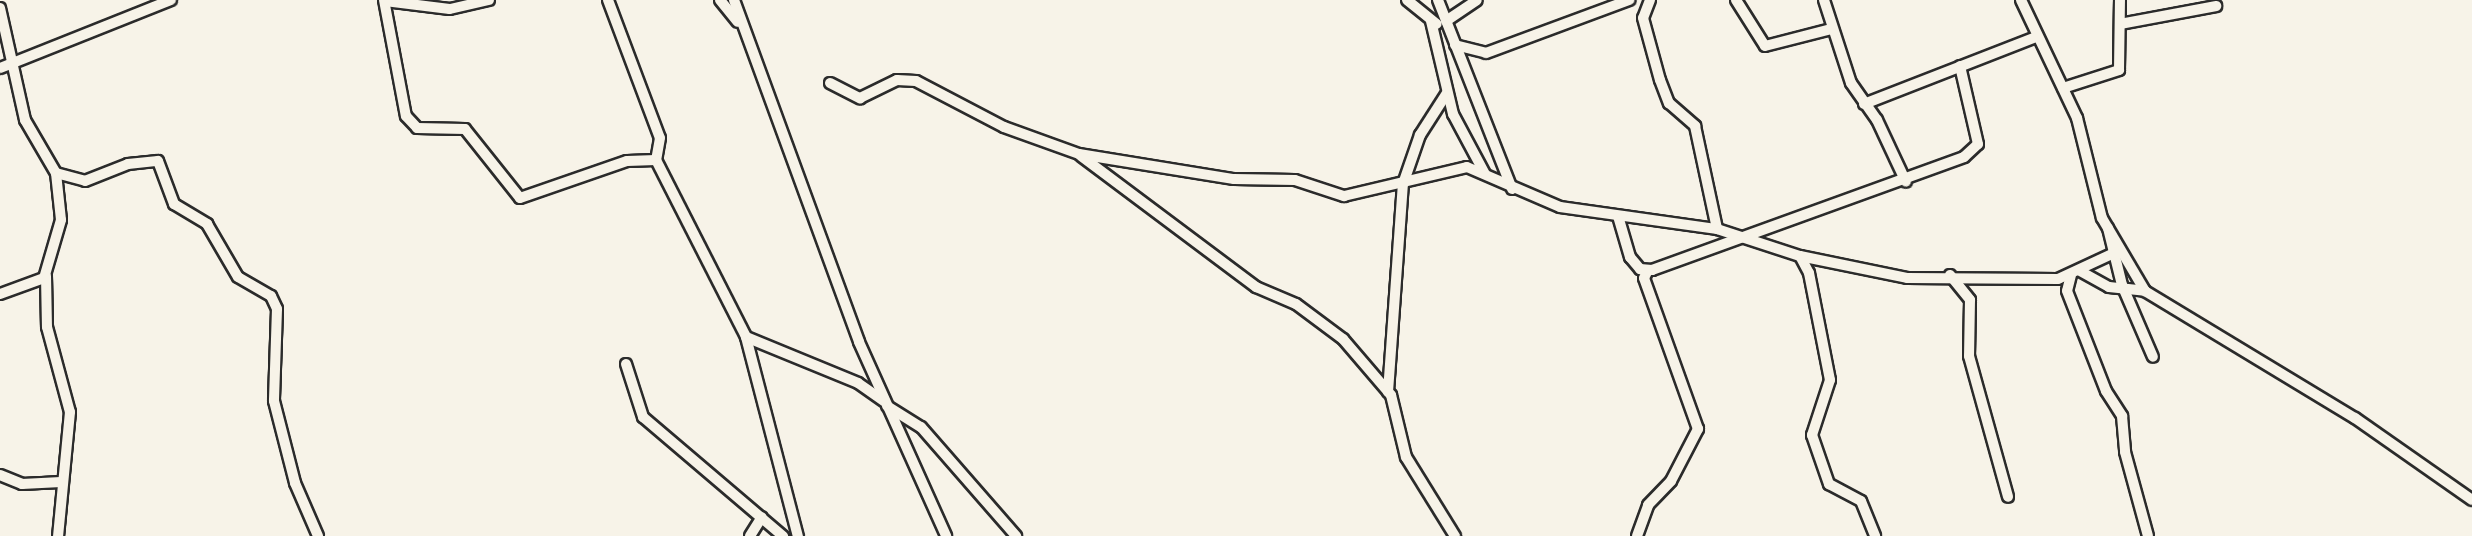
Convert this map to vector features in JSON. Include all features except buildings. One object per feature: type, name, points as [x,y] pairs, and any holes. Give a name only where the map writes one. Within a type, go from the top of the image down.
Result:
[{"type":"street","points":[[0,68],[15,57],[171,0]]},
{"type":"street","points":[[488,0],[450,9],[385,0],[406,116],[422,130],[465,129],[516,197],[627,161],[656,160]]},
{"type":"street","points":[[608,0],[660,138],[656,160],[746,338],[798,536]]},
{"type":"street","points":[[720,0],[761,62]]},
{"type":"street","points":[[734,0],[761,62],[886,405],[946,536]]},
{"type":"street","points":[[1407,0],[1431,21],[1448,26]]},
{"type":"street","points":[[1438,0],[1512,189]]},
{"type":"street","points":[[1448,26],[1477,0]]},
{"type":"street","points":[[1455,45],[1486,52],[1629,0]]},
{"type":"street","points":[[1650,0],[1643,18],[1660,80],[1669,103],[1695,126],[1717,229]]},
{"type":"street","points":[[1736,0],[1765,46],[1831,29]]},
{"type":"street","points":[[1824,0],[1831,29],[1864,104],[1906,183]]},
{"type":"street","points":[[2021,0],[2036,37],[2063,88],[2108,228],[2112,254],[2153,357]]},
{"type":"street","points":[[2063,88],[2119,71],[2120,0]]},
{"type":"street","points":[[2120,24],[2216,6]]},
{"type":"street","points":[[0,8],[15,57],[25,120],[56,173],[61,219],[46,276],[47,327],[70,412],[61,482],[58,536]]},
{"type":"street","points":[[1431,21],[1456,124],[1485,174]]},
{"type":"street","points":[[1864,104],[2036,37]]},
{"type":"street","points":[[1637,536],[1648,505],[1671,481],[1698,429],[1644,278],[1648,270],[1750,238],[1906,183],[1977,148],[1960,66]]},
{"type":"street","points":[[830,83],[860,98],[897,80],[916,81],[1004,127],[1079,154],[1234,179],[1295,180],[1344,196],[1403,184],[1460,167],[1485,174],[1512,189],[1560,207],[1717,229],[1800,256],[1907,278],[2075,273],[2125,290],[2145,291],[2355,418],[2472,500]]},
{"type":"street","points":[[1447,93],[1420,135],[1403,184],[1388,392],[1406,457],[1455,536]]},
{"type":"street","points":[[1079,154],[1256,287],[1296,304],[1343,339],[1388,392]]},
{"type":"street","points":[[56,173],[85,181],[128,164],[158,161],[174,204],[207,223],[238,277],[271,296],[278,309],[274,401],[295,482],[318,536]]},
{"type":"street","points":[[1618,216],[1630,257],[1648,270]]},
{"type":"street","points":[[2108,228],[2145,291]]},
{"type":"street","points":[[2112,254],[2075,273],[2067,291],[2106,391],[2122,416],[2148,536]]},
{"type":"street","points":[[1800,256],[1830,380],[1812,435],[1829,484],[1861,501],[1875,536]]},
{"type":"street","points":[[1950,275],[1970,300],[1969,359],[2008,497]]},
{"type":"street","points":[[0,294],[46,276]]},
{"type":"street","points":[[746,338],[858,383],[886,405],[921,426],[1016,536]]},
{"type":"street","points":[[626,364],[643,417],[705,476],[762,517],[783,536]]},
{"type":"street","points":[[0,475],[22,484],[61,482]]},
{"type":"street","points":[[750,536],[762,517]]}]
